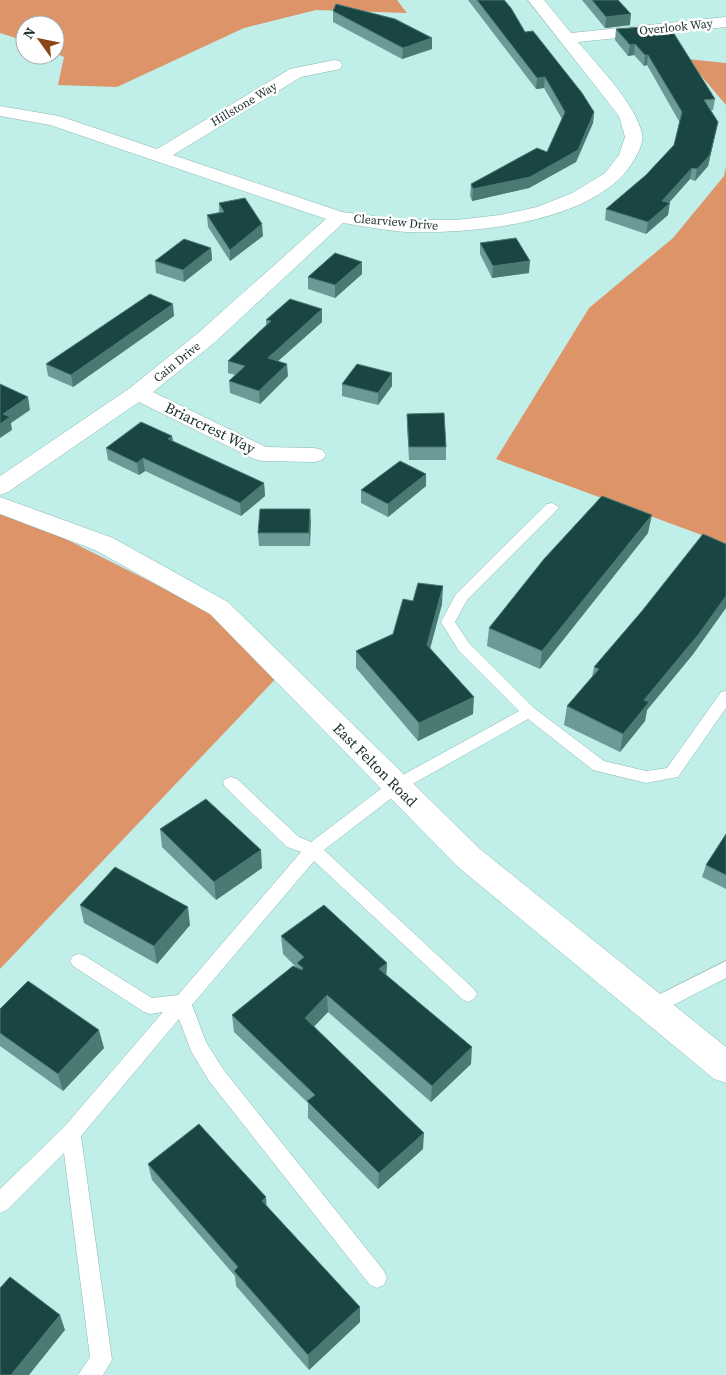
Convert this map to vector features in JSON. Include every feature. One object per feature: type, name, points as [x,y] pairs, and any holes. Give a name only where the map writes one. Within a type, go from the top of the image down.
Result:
[{"type":"street","name":"Clearview Drive","points":[[0,111],[53,120],[339,217],[422,226],[456,226],[500,221],[543,211],[580,197],[612,177],[628,156],[634,137],[628,115],[536,0]]},
{"type":"street","name":"Overlook Way","points":[[566,38],[726,22]]},
{"type":"street","name":"Hillstone Way","points":[[158,156],[296,72],[334,65]]},
{"type":"street","name":"Cain Drive","points":[[0,487],[138,393],[206,338],[339,217]]},
{"type":"street","name":"Briarcrest Way","points":[[138,393],[262,454],[314,456]]},
{"type":"street","name":"East Felton Road","points":[[0,504],[104,544],[218,608],[469,858],[726,1068]]},
{"type":"lane","points":[[552,507],[462,597],[448,622],[464,647],[529,712],[599,766],[646,777],[672,773],[726,696]]},
{"type":"lane","points":[[0,1203],[71,1133],[313,850],[396,786],[529,712]]},
{"type":"lane","points":[[231,783],[293,842],[313,850],[468,994]]},
{"type":"lane","points":[[79,961],[150,1006],[182,1002]]},
{"type":"lane","points":[[652,1007],[726,968]]},
{"type":"lane","points":[[182,1002],[198,1045],[216,1075],[377,1278]]},
{"type":"lane","points":[[71,1133],[101,1360],[89,1375]]},
{"type":"shaded area","points":[[0,0],[397,0],[407,13],[316,10],[244,28],[117,87],[58,85],[62,65],[65,65],[65,15],[15,15],[15,38],[0,33]]},
{"type":"shaded area","points":[[687,59],[726,63],[726,105]]},
{"type":"shaded area","points":[[726,167],[726,544],[496,459],[589,308],[673,238],[724,176]]},
{"type":"shaded area","points":[[0,506],[203,608],[282,672],[0,969]]},
{"type":"building","points":[[477,0],[504,0],[525,32],[533,31],[582,93],[594,112],[578,150],[530,177],[473,189],[471,184],[537,148],[547,152],[565,112],[545,77],[537,78]]},
{"type":"building","points":[[592,0],[618,0],[631,14],[606,17]]},
{"type":"building","points":[[336,4],[395,19],[432,38],[403,48],[333,11]]},
{"type":"building","points":[[642,27],[648,34],[673,32],[715,99],[704,100],[718,122],[710,155],[697,169],[692,168],[662,201],[670,203],[648,222],[606,209],[646,175],[674,145],[682,112],[648,55],[645,55],[635,44],[630,45],[616,29]]},
{"type":"building","points":[[245,198],[262,224],[230,250],[207,215],[224,212],[219,203]]},
{"type":"building","points":[[516,238],[530,261],[493,266],[480,243]]},
{"type":"building","points":[[184,239],[211,248],[183,270],[155,261]]},
{"type":"building","points":[[335,253],[362,262],[335,285],[308,277]]},
{"type":"building","points":[[150,294],[173,304],[71,375],[46,364]]},
{"type":"building","points":[[290,299],[322,309],[268,358],[287,364],[259,391],[229,381],[245,366],[228,361],[271,321],[266,320]]},
{"type":"building","points":[[357,364],[392,373],[378,393],[342,384]]},
{"type":"building","points":[[0,384],[28,397],[3,414],[10,417],[0,424]]},
{"type":"building","points":[[444,413],[446,447],[409,447],[407,414]]},
{"type":"building","points":[[141,422],[172,436],[168,439],[264,483],[240,503],[143,458],[137,463],[106,448]]},
{"type":"building","points":[[400,461],[426,474],[388,504],[361,490]]},
{"type":"building","points":[[602,496],[652,515],[542,651],[489,628],[544,559]]},
{"type":"building","points":[[260,509],[310,509],[309,533],[258,533]]},
{"type":"building","points":[[703,534],[726,544],[726,596],[698,635],[644,700],[649,702],[623,734],[567,706],[599,669],[594,667],[642,611]]},
{"type":"building","points":[[418,583],[443,586],[427,645],[474,697],[419,723],[356,651],[393,634],[403,599],[413,601]]},
{"type":"building","points":[[206,799],[261,850],[214,882],[160,829]]},
{"type":"building","points":[[726,834],[726,875],[706,865]]},
{"type":"building","points":[[115,867],[188,907],[154,946],[80,905]]},
{"type":"building","points":[[324,905],[387,963],[379,969],[472,1047],[432,1086],[327,995],[305,1018],[424,1133],[379,1173],[307,1101],[315,1095],[232,1015],[293,966],[302,970],[303,968],[297,963],[304,957],[281,936]]},
{"type":"building","points":[[28,981],[99,1030],[58,1074],[0,1033],[0,1009]]},
{"type":"building","points":[[199,1124],[266,1197],[262,1201],[360,1307],[308,1355],[234,1271],[238,1267],[148,1164]]},
{"type":"building","points":[[10,1277],[60,1315],[11,1375],[0,1375],[0,1288]]}]
